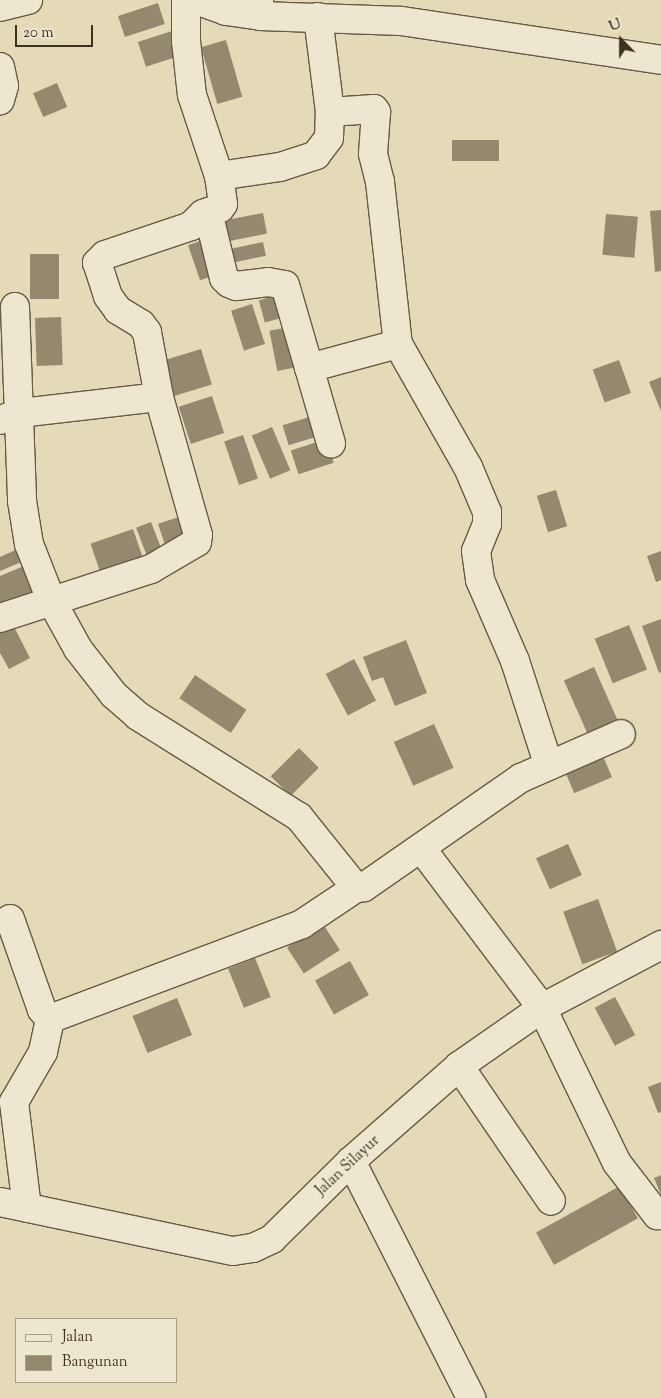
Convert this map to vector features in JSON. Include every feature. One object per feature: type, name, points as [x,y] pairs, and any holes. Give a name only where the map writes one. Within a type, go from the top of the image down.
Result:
[{"type":"street","points":[[0,7],[28,0]]},
{"type":"street","points":[[0,618],[151,569],[197,542],[198,538],[159,397],[147,332],[141,324],[118,310],[108,296],[97,263],[105,255],[190,226],[208,212],[222,206],[219,176],[193,100],[186,41],[186,0]]},
{"type":"street","points":[[196,0],[226,11],[260,8],[318,17],[400,10],[661,60]]},
{"type":"street","points":[[219,176],[280,166],[316,155],[329,138],[330,112],[318,17]]},
{"type":"street","points":[[0,67],[4,86],[0,100]]},
{"type":"street","points":[[330,112],[374,109],[376,112],[373,154],[380,182],[398,344],[468,467],[487,512],[487,524],[476,551],[480,580],[515,661],[549,766]]},
{"type":"street","points":[[208,212],[224,278],[229,283],[236,286],[268,282],[285,285],[331,443]]},
{"type":"street","points":[[15,307],[10,416],[29,544],[51,600],[78,649],[114,694],[138,716],[299,817],[356,888]]},
{"type":"street","points":[[309,368],[398,344]]},
{"type":"street","points":[[10,416],[159,397]]},
{"type":"street","points":[[50,1019],[302,924],[356,888],[364,887],[521,778],[621,734]]},
{"type":"street","points":[[421,848],[542,1008],[617,1163],[657,1215],[661,1213]]},
{"type":"street","points":[[10,919],[42,1010],[50,1019]]},
{"type":"street","name":"Jalan Silayur","points":[[0,1202],[234,1251],[253,1248],[272,1239],[351,1162],[459,1066],[542,1008],[661,945]]},
{"type":"street","points":[[27,1208],[14,1102],[44,1052],[50,1019]]},
{"type":"street","points":[[459,1066],[551,1201]]},
{"type":"street","points":[[351,1162],[471,1398]]},
{"type":"building","points":[[158,3],[165,24],[125,37],[118,16]]},
{"type":"building","points":[[175,30],[183,55],[146,67],[138,42]]},
{"type":"building","points":[[226,40],[242,97],[217,104],[201,47]]},
{"type":"building","points":[[57,83],[67,107],[43,117],[33,93]]},
{"type":"building","points":[[452,140],[499,140],[499,161],[452,161]]},
{"type":"building","points":[[661,210],[661,271],[655,272],[650,211]]},
{"type":"building","points":[[263,213],[267,234],[222,242],[218,222]]},
{"type":"building","points":[[606,214],[638,217],[634,258],[602,255]]},
{"type":"building","points":[[206,239],[218,274],[200,280],[188,245]]},
{"type":"building","points":[[263,242],[266,256],[226,264],[223,251]]},
{"type":"building","points":[[30,254],[59,254],[59,299],[30,299]]},
{"type":"building","points":[[282,294],[288,316],[265,322],[259,300]]},
{"type":"building","points":[[252,304],[265,344],[244,351],[231,311]]},
{"type":"building","points":[[61,317],[63,365],[37,366],[35,318]]},
{"type":"building","points":[[294,326],[302,366],[277,371],[269,331]]},
{"type":"building","points":[[201,349],[212,384],[172,397],[161,361]]},
{"type":"building","points":[[619,360],[631,393],[605,402],[593,370]]},
{"type":"building","points":[[661,377],[661,411],[649,382]]},
{"type":"building","points":[[212,396],[224,433],[191,444],[179,407]]},
{"type":"building","points":[[316,415],[322,435],[289,445],[283,425]]},
{"type":"building","points":[[272,427],[290,470],[270,479],[252,436]]},
{"type":"building","points":[[243,435],[258,478],[239,485],[224,442]]},
{"type":"building","points":[[326,439],[334,463],[299,474],[291,450]]},
{"type":"building","points":[[556,490],[567,526],[548,532],[537,496]]},
{"type":"building","points":[[179,517],[188,545],[167,551],[158,524]]},
{"type":"building","points":[[151,522],[164,556],[149,561],[136,528]]},
{"type":"building","points":[[133,529],[145,563],[102,578],[90,544]]},
{"type":"building","points":[[20,548],[26,560],[0,571],[0,557]]},
{"type":"building","points":[[661,551],[661,580],[656,582],[647,556]]},
{"type":"building","points":[[24,566],[35,595],[0,609],[0,576]]},
{"type":"building","points":[[661,619],[661,672],[659,673],[642,626]]},
{"type":"building","points":[[12,623],[30,658],[9,669],[0,653],[0,629]]},
{"type":"building","points":[[629,625],[647,670],[613,683],[595,639]]},
{"type":"building","points":[[406,640],[427,693],[395,706],[383,677],[372,681],[363,657]]},
{"type":"building","points":[[354,659],[376,700],[348,716],[326,674]]},
{"type":"building","points":[[594,667],[618,722],[588,735],[564,680]]},
{"type":"building","points":[[195,675],[246,710],[231,733],[179,698]]},
{"type":"building","points":[[434,724],[454,768],[413,786],[394,742]]},
{"type":"building","points":[[299,748],[319,768],[291,796],[271,776]]},
{"type":"building","points":[[603,756],[612,777],[574,793],[565,772]]},
{"type":"building","points":[[568,844],[582,875],[550,889],[536,858]]},
{"type":"building","points":[[598,899],[617,952],[582,964],[563,912]]},
{"type":"building","points":[[323,924],[340,950],[304,973],[287,947]]},
{"type":"building","points":[[255,958],[271,997],[244,1008],[228,969]]},
{"type":"building","points":[[350,961],[369,995],[334,1015],[315,980]]},
{"type":"building","points":[[615,997],[635,1035],[615,1046],[595,1008]]},
{"type":"building","points":[[177,998],[192,1035],[147,1053],[132,1016]]},
{"type":"building","points":[[661,1082],[661,1112],[658,1113],[648,1087]]},
{"type":"building","points":[[661,1175],[661,1195],[654,1178]]},
{"type":"building","points":[[620,1186],[638,1218],[554,1265],[536,1233]]}]
